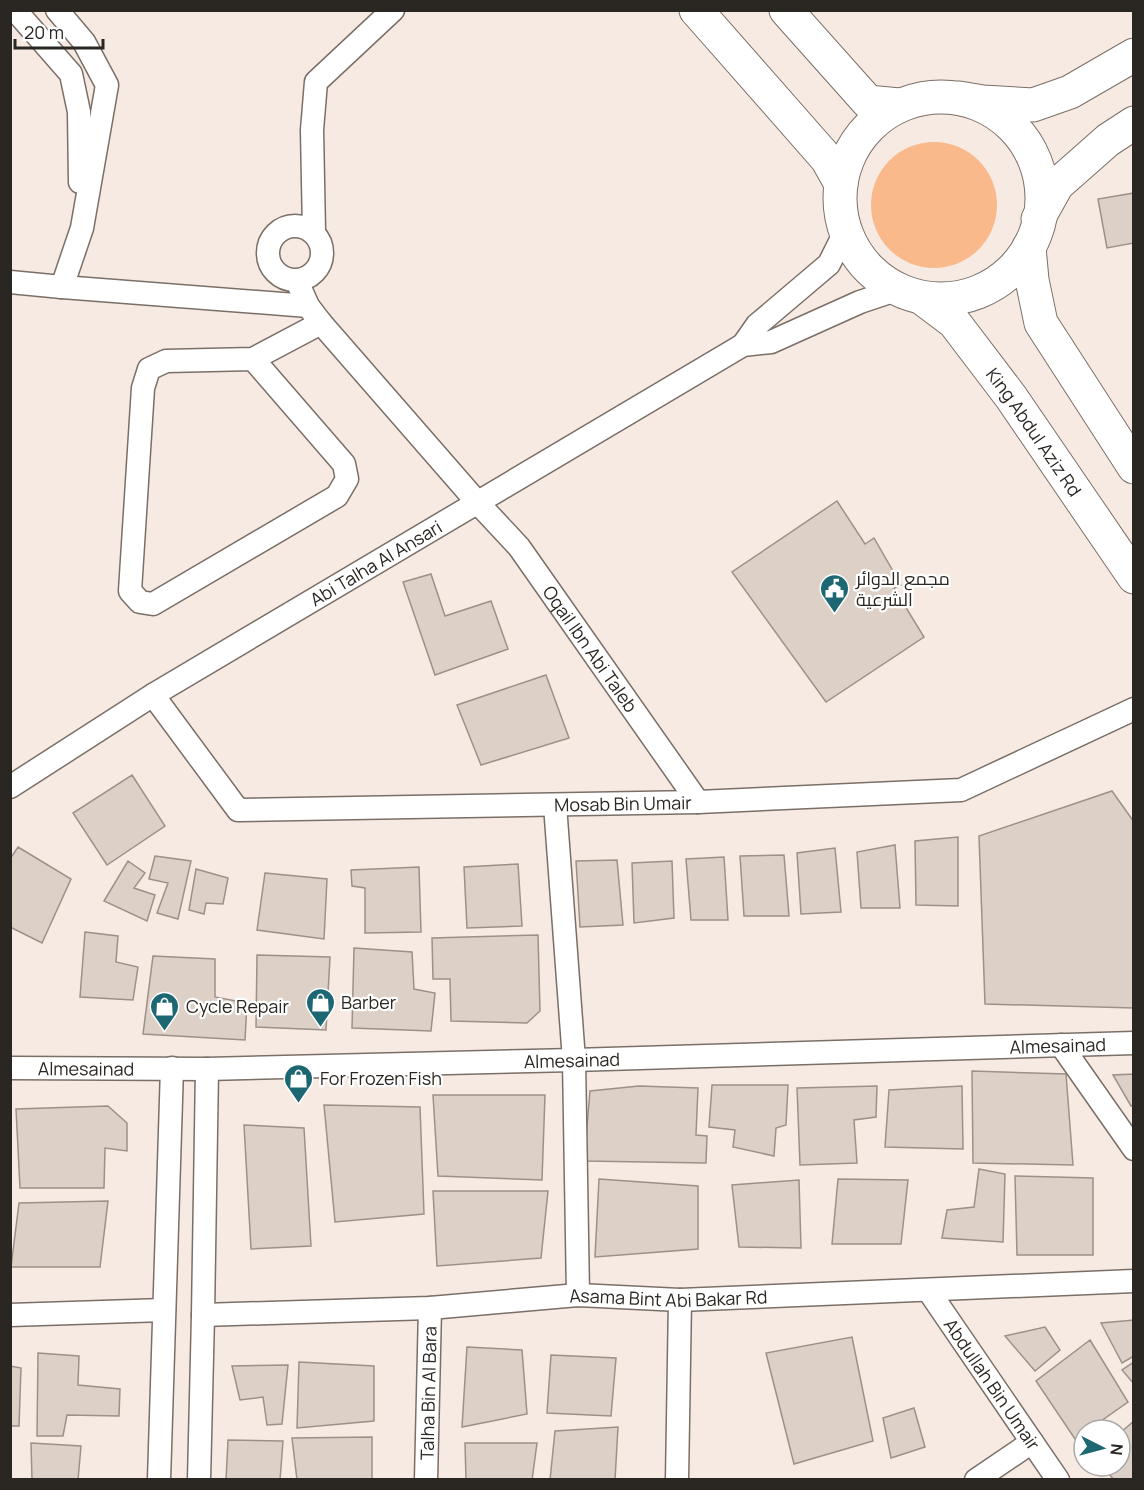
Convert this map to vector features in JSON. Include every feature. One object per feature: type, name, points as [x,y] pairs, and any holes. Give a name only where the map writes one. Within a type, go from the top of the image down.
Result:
[{"type":"main road","points":[[696,10],[827,159],[841,184]]},
{"type":"main road","points":[[786,10],[868,102],[899,105]]},
{"type":"main road","points":[[1134,55],[1070,92],[1033,105],[929,97],[899,105],[874,122],[854,145],[843,172],[841,184],[840,202],[845,232],[862,262],[889,286],[910,294],[953,299],[984,290],[1010,273],[1034,233],[1057,185],[1108,140],[1134,123]]},
{"type":"main road","points":[[959,98],[990,108],[1015,129],[1033,156],[1042,187],[1034,233],[1032,280],[1041,323],[1134,467]]},
{"type":"main road","name":"King Abdul Aziz Rd","points":[[910,294],[954,322],[1017,407],[1134,577]]},
{"type":"street","points":[[15,10],[71,74],[79,112],[82,228]]},
{"type":"street","points":[[57,10],[84,42],[107,85],[82,228],[62,287]]},
{"type":"street","points":[[314,232],[312,130],[316,82],[393,10]]},
{"type":"street","points":[[298,225],[314,232],[322,249],[322,258],[314,273],[297,281],[288,280],[273,270],[269,261],[269,244],[280,230],[298,225]]},
{"type":"street","name":"Abi Talha Al Ansari","points":[[744,345],[758,325],[829,264],[845,232]]},
{"type":"street","name":"Oqail Ibn Abi Taleb","points":[[297,281],[314,314],[477,502],[519,547],[698,802]]},
{"type":"street","points":[[10,282],[314,314]]},
{"type":"street","name":"Abi Talha Al Ansari","points":[[10,787],[153,695],[744,345],[771,342],[860,302],[910,294]]},
{"type":"street","points":[[253,360],[344,464],[347,479],[337,496],[153,604],[140,602],[130,591],[142,388],[149,369],[166,361],[253,360],[314,314]]},
{"type":"street","name":"Mosab Bin Umair","points":[[153,695],[238,810],[555,806],[961,790],[1134,709]]},
{"type":"street","points":[[555,806],[574,1060],[578,1295]]},
{"type":"street","name":"Almesainad","points":[[10,1068],[207,1068],[574,1060],[1134,1043]]},
{"type":"street","points":[[1061,1045],[1134,1149]]},
{"type":"street","points":[[159,1479],[172,1068]]},
{"type":"street","points":[[199,1479],[207,1068]]},
{"type":"street","name":"Asama Bint Abi Bakar Rd","points":[[203,1314],[430,1308],[578,1295],[680,1300],[1134,1281]]},
{"type":"street","name":"Abdullah Bin Umair","points":[[928,1290],[1058,1479]]},
{"type":"street","points":[[677,1479],[680,1300]]},
{"type":"street","name":"Talha Bin Al Bara","points":[[426,1479],[430,1308]]},
{"type":"street","points":[[10,1315],[164,1310]]},
{"type":"street","points":[[976,1479],[1032,1442]]},
{"type":"shaded area","points":[[934,142],[958,147],[979,160],[992,181],[997,205],[992,229],[979,250],[958,263],[934,268],[910,263],[889,250],[876,229],[871,205],[876,181],[889,160],[910,147]]},
{"type":"building","points":[[1134,193],[1134,243],[1107,248],[1098,199]]},
{"type":"building","name":"مجمع الدوائر الشرعية","points":[[837,501],[865,544],[874,538],[901,585],[894,588],[924,637],[826,702],[732,572]]},
{"type":"building","points":[[431,574],[445,616],[491,601],[508,649],[435,675],[403,582]]},
{"type":"building","points":[[546,675],[569,738],[481,765],[457,705]]},
{"type":"building","points":[[132,775],[165,826],[107,865],[73,813]]},
{"type":"building","points":[[1112,791],[1134,822],[1134,1008],[985,1004],[979,836]]},
{"type":"building","points":[[958,837],[958,906],[916,905],[915,841]]},
{"type":"building","points":[[895,845],[900,908],[861,908],[857,852]]},
{"type":"building","points":[[18,847],[71,879],[42,943],[10,927],[10,859]]},
{"type":"building","points":[[835,848],[841,912],[801,914],[797,853]]},
{"type":"building","points":[[784,855],[789,916],[744,916],[740,856]]},
{"type":"building","points":[[155,856],[191,861],[178,919],[157,913],[168,883],[149,879]]},
{"type":"building","points":[[724,857],[728,920],[691,920],[686,859]]},
{"type":"building","points":[[617,860],[623,925],[580,927],[576,861]]},
{"type":"building","points":[[128,861],[145,873],[134,888],[155,895],[147,921],[104,901]]},
{"type":"building","points":[[672,861],[674,918],[634,923],[632,863]]},
{"type":"building","points":[[518,864],[522,926],[467,928],[464,867]]},
{"type":"building","points":[[419,867],[421,932],[365,933],[365,888],[352,886],[351,870]]},
{"type":"building","points":[[196,869],[228,878],[223,904],[206,903],[204,914],[189,910]]},
{"type":"building","points":[[265,873],[327,879],[324,939],[257,930]]},
{"type":"building","points":[[85,932],[118,936],[116,962],[138,967],[133,1000],[80,997]]},
{"type":"building","points":[[538,935],[540,1011],[527,1023],[451,1021],[450,979],[433,979],[432,938]]},
{"type":"building","points":[[354,948],[412,952],[414,989],[435,993],[431,1031],[352,1028]]},
{"type":"building","points":[[257,955],[330,957],[326,1030],[256,1027]]},
{"type":"building","points":[[153,956],[215,959],[215,997],[247,1003],[245,1040],[143,1034]]},
{"type":"building","points":[[972,1071],[1066,1074],[1073,1165],[973,1163]]},
{"type":"building","points":[[1134,1074],[1134,1105],[1131,1106],[1113,1075]]},
{"type":"building","points":[[712,1085],[788,1085],[786,1125],[776,1128],[774,1156],[733,1147],[735,1130],[709,1127]]},
{"type":"building","points":[[639,1086],[698,1088],[696,1135],[707,1136],[706,1163],[584,1161],[590,1091]]},
{"type":"building","points":[[877,1086],[876,1117],[854,1120],[857,1163],[800,1165],[797,1088]]},
{"type":"building","points":[[962,1086],[963,1149],[885,1147],[889,1090]]},
{"type":"building","points":[[433,1095],[545,1095],[542,1180],[438,1176]]},
{"type":"building","points":[[324,1105],[420,1107],[424,1214],[335,1222]]},
{"type":"building","points":[[108,1106],[127,1123],[127,1151],[105,1148],[104,1188],[20,1188],[16,1109]]},
{"type":"building","points":[[244,1125],[304,1128],[311,1246],[251,1249]]},
{"type":"building","points":[[979,1169],[1005,1174],[1003,1242],[942,1238],[947,1210],[974,1207]]},
{"type":"building","points":[[1015,1176],[1093,1178],[1093,1255],[1017,1255]]},
{"type":"building","points":[[599,1179],[698,1186],[698,1249],[595,1257]]},
{"type":"building","points":[[838,1179],[908,1180],[901,1244],[832,1244]]},
{"type":"building","points":[[799,1180],[801,1248],[739,1247],[732,1185]]},
{"type":"building","points":[[433,1191],[548,1191],[541,1258],[437,1266]]},
{"type":"building","points":[[108,1201],[100,1267],[11,1267],[19,1203]]},
{"type":"building","points":[[1134,1320],[1134,1356],[1122,1363],[1101,1323]]},
{"type":"building","points":[[1045,1327],[1060,1350],[1035,1371],[1005,1336]]},
{"type":"building","points":[[852,1337],[873,1441],[794,1464],[766,1353]]},
{"type":"building","points":[[1090,1340],[1128,1402],[1105,1418],[1072,1418],[1072,1435],[1036,1381]]},
{"type":"building","points":[[467,1347],[522,1350],[527,1414],[462,1427]]},
{"type":"building","points":[[38,1353],[79,1356],[78,1385],[120,1389],[119,1416],[67,1415],[63,1436],[37,1436]]},
{"type":"building","points":[[551,1355],[616,1358],[611,1416],[547,1413]]},
{"type":"building","points":[[299,1362],[374,1366],[374,1421],[297,1428]]},
{"type":"building","points":[[1134,1362],[1134,1384],[1122,1370]]},
{"type":"building","points":[[288,1365],[282,1424],[267,1425],[263,1397],[240,1400],[232,1366]]},
{"type":"building","points":[[10,1366],[21,1368],[19,1426],[10,1426]]},
{"type":"building","points":[[914,1408],[925,1447],[891,1458],[883,1418]]},
{"type":"building","points":[[1134,1421],[1134,1480],[1114,1480],[1112,1478],[1132,1478],[1132,1423]]},
{"type":"building","points":[[618,1427],[615,1480],[550,1480],[555,1431]]},
{"type":"building","points":[[372,1437],[372,1480],[297,1480],[292,1438]]},
{"type":"building","points":[[228,1440],[283,1441],[280,1480],[226,1480]]},
{"type":"building","points":[[31,1443],[81,1446],[78,1480],[32,1480]]},
{"type":"building","points":[[465,1443],[537,1443],[532,1480],[466,1480]]},
{"type":"place","name":"مجمع الدوائر الشرعية","points":[[835,614]]},
{"type":"place","name":"Barber","points":[[320,1028]]},
{"type":"place","name":"Cycle Repair","points":[[165,1032]]},
{"type":"place","name":"For Frozen Fish","points":[[299,1104]]}]
